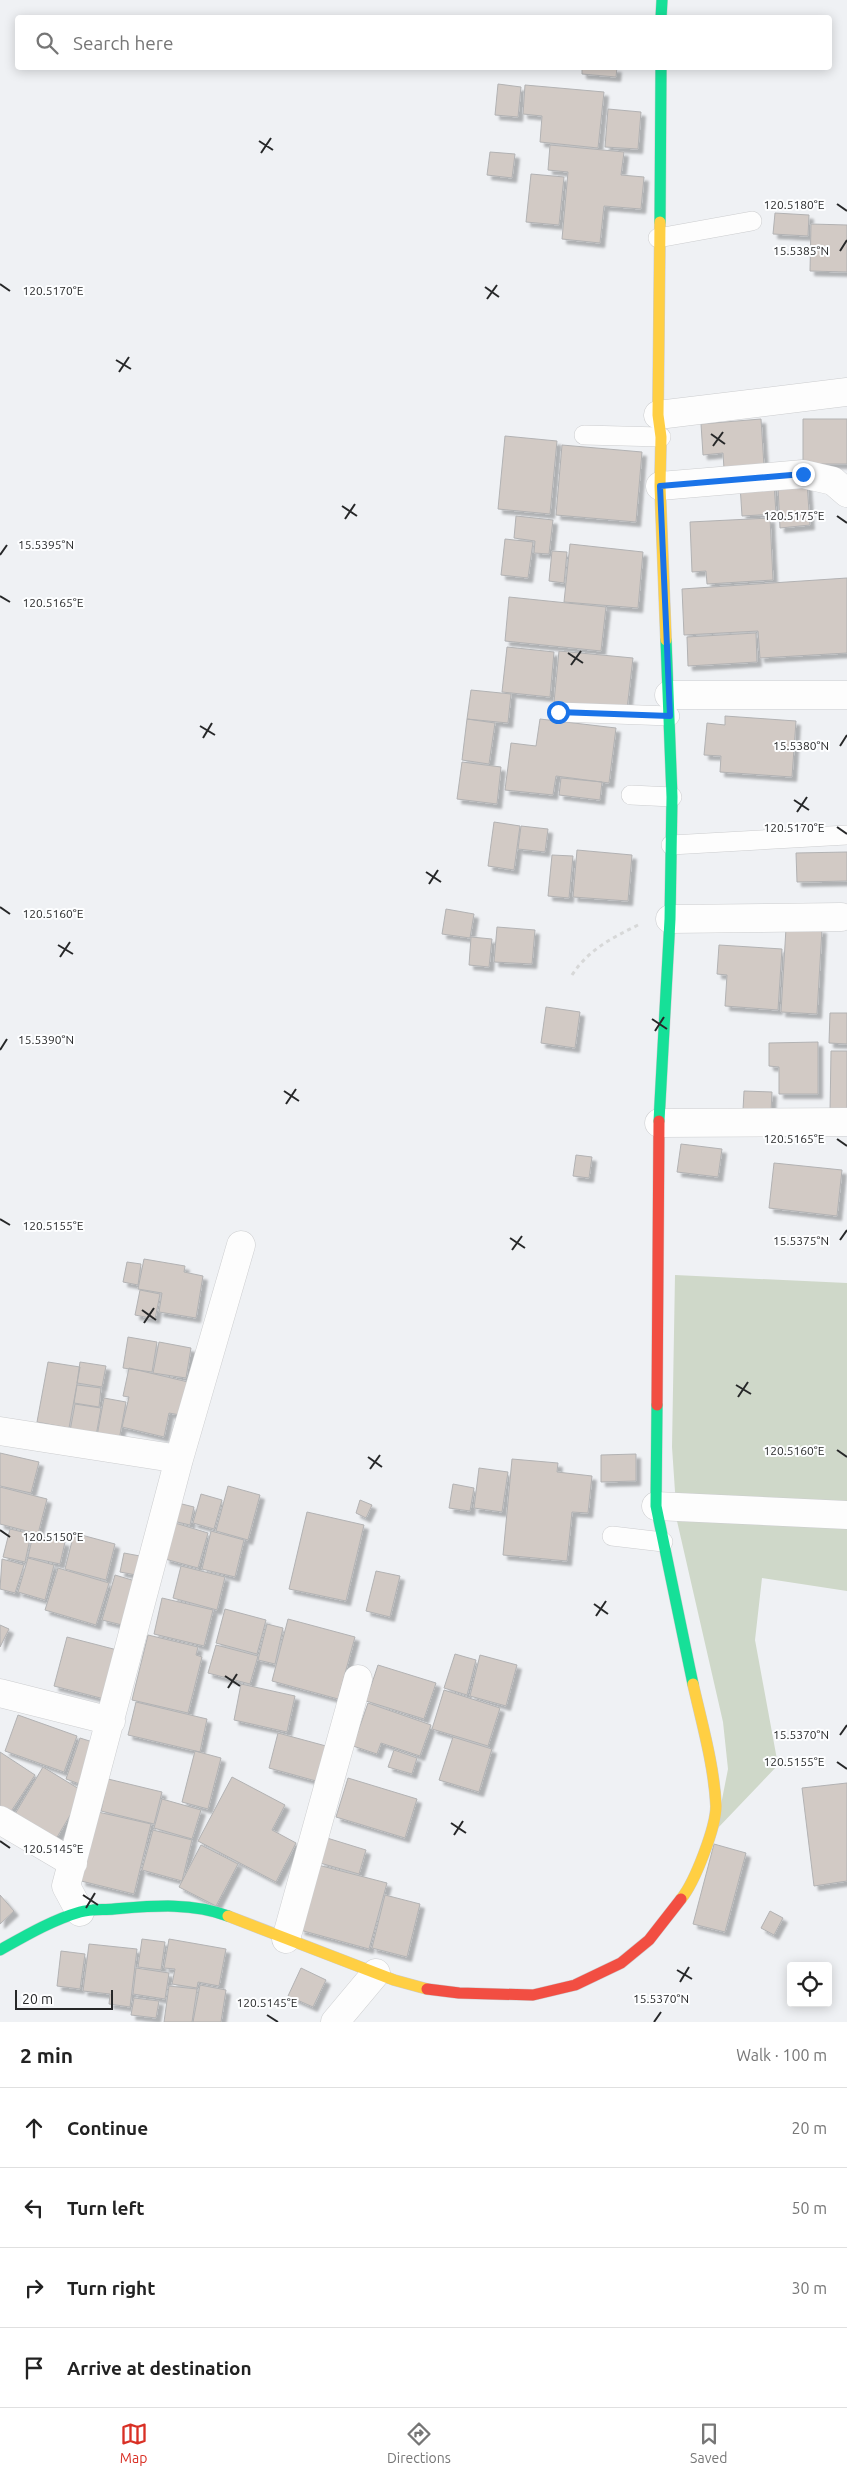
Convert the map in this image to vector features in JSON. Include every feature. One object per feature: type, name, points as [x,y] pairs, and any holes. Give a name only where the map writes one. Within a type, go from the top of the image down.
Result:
[{"type":"street","points":[[661,15],[662,0]]},
{"type":"street","points":[[0,1950],[27,1935],[80,1912],[150,1906],[183,1906],[214,1911],[376,1973],[426,1989],[459,1993],[533,1995],[576,1985],[621,1963],[649,1940],[691,1887],[703,1857],[716,1808],[712,1769],[656,1506],[659,1123],[670,918],[672,798],[670,706],[660,486],[658,238],[660,70]]},
{"type":"street","points":[[660,426],[847,392]]},
{"type":"street","points":[[660,486],[803,474],[833,481],[847,493]]},
{"type":"street","points":[[670,706],[847,695]]},
{"type":"street","points":[[670,918],[841,917]]},
{"type":"street","points":[[659,1123],[847,1122]]},
{"type":"street","points":[[80,1912],[66,1886],[179,1458],[241,1245]]},
{"type":"street","points":[[0,1431],[179,1458]]},
{"type":"street","points":[[656,1506],[847,1515]]},
{"type":"street","points":[[286,1939],[358,1679]]},
{"type":"street","points":[[0,1693],[111,1721]]},
{"type":"street","points":[[0,1820],[73,1863]]},
{"type":"street","points":[[335,2022],[376,1973]]},
{"type":"lane","points":[[658,238],[752,221]]},
{"type":"lane","points":[[584,435],[660,426]]},
{"type":"lane","points":[[558,712],[670,706]]},
{"type":"lane","points":[[631,795],[672,798]]},
{"type":"lane","points":[[671,845],[847,835]]},
{"type":"lane","points":[[612,1536],[663,1542]]},
{"type":"path","points":[[572,975],[582,960],[597,947],[640,924]]},
{"type":"green space","points":[[675,1275],[847,1283],[847,1591],[762,1578],[755,1640],[778,1765],[716,1830],[728,1769],[723,1722],[677,1521],[672,1447]]},
{"type":"building","points":[[582,70],[617,70],[616,77],[582,74]]},
{"type":"building","points":[[498,84],[521,87],[518,117],[495,115]]},
{"type":"building","points":[[525,85],[604,92],[598,148],[540,142],[542,116],[523,114]]},
{"type":"building","points":[[608,109],[641,112],[638,149],[605,147]]},
{"type":"building","points":[[550,145],[624,152],[621,175],[644,177],[641,209],[604,206],[600,243],[562,239],[568,172],[548,170]]},
{"type":"building","points":[[490,152],[515,154],[512,178],[487,175]]},
{"type":"building","points":[[531,174],[564,177],[559,225],[526,222]]},
{"type":"building","points":[[775,213],[809,215],[808,236],[773,234]]},
{"type":"building","points":[[811,224],[847,225],[847,272],[810,271]]},
{"type":"building","points":[[761,419],[764,466],[724,469],[723,453],[703,455],[701,424]]},
{"type":"building","points":[[803,419],[847,419],[847,464],[803,464]]},
{"type":"building","points":[[505,436],[557,441],[550,514],[498,509]]},
{"type":"building","points":[[562,445],[642,452],[636,522],[556,515]]},
{"type":"building","points":[[774,483],[776,514],[742,516],[740,485]]},
{"type":"building","points":[[807,483],[810,525],[780,528],[778,486]]},
{"type":"building","points":[[516,516],[553,520],[549,554],[534,553],[535,541],[514,538]]},
{"type":"building","points":[[770,518],[773,580],[707,584],[706,571],[692,572],[690,522]]},
{"type":"building","points":[[505,539],[533,542],[528,578],[501,575]]},
{"type":"building","points":[[570,544],[643,552],[638,608],[564,602]]},
{"type":"building","points":[[552,551],[567,552],[564,583],[549,581]]},
{"type":"building","points":[[847,578],[847,653],[760,658],[758,631],[684,635],[682,589]]},
{"type":"building","points":[[509,597],[606,607],[601,651],[505,641]]},
{"type":"building","points":[[756,633],[757,662],[688,666],[687,637]]},
{"type":"building","points":[[507,647],[554,652],[550,697],[502,692]]},
{"type":"building","points":[[559,651],[633,658],[627,709],[554,702]]},
{"type":"building","points":[[471,690],[511,694],[508,723],[467,719]]},
{"type":"building","points":[[725,716],[796,721],[792,777],[720,772],[721,756],[704,755],[707,723],[725,725]]},
{"type":"building","points":[[467,719],[495,723],[489,764],[462,760]]},
{"type":"building","points":[[540,719],[616,728],[609,783],[556,776],[553,795],[505,790],[511,743],[536,746]]},
{"type":"building","points":[[462,762],[501,767],[497,804],[457,799]]},
{"type":"building","points":[[561,778],[602,782],[600,800],[559,795]]},
{"type":"building","points":[[494,822],[520,826],[514,870],[488,866]]},
{"type":"building","points":[[521,826],[548,829],[545,852],[518,849]]},
{"type":"building","points":[[577,850],[632,855],[628,901],[573,897]]},
{"type":"building","points":[[847,852],[847,881],[797,882],[796,853]]},
{"type":"building","points":[[552,855],[573,856],[569,898],[548,896]]},
{"type":"building","points":[[446,909],[474,914],[470,938],[442,934]]},
{"type":"building","points":[[497,927],[535,930],[532,964],[494,962]]},
{"type":"building","points":[[786,928],[822,929],[817,1014],[781,1012]]},
{"type":"building","points":[[471,937],[492,939],[489,967],[469,965]]},
{"type":"building","points":[[719,945],[782,949],[778,1010],[725,1006],[727,975],[717,974]]},
{"type":"building","points":[[546,1007],[580,1012],[575,1048],[541,1043]]},
{"type":"building","points":[[830,1013],[847,1013],[847,1044],[829,1043]]},
{"type":"building","points":[[818,1042],[818,1094],[779,1094],[779,1067],[769,1066],[769,1043]]},
{"type":"building","points":[[831,1051],[847,1051],[847,1112],[830,1112]]},
{"type":"building","points":[[744,1091],[772,1092],[771,1112],[743,1110]]},
{"type":"building","points":[[681,1144],[722,1149],[718,1177],[677,1172]]},
{"type":"building","points":[[576,1155],[592,1157],[589,1178],[573,1176]]},
{"type":"building","points":[[774,1163],[842,1170],[837,1216],[769,1208]]},
{"type":"building","points":[[144,1259],[185,1266],[184,1272],[203,1276],[196,1318],[159,1312],[162,1293],[138,1289]]},
{"type":"building","points":[[127,1262],[141,1264],[138,1285],[123,1282]]},
{"type":"building","points":[[140,1290],[160,1294],[155,1319],[135,1315]]},
{"type":"building","points":[[128,1337],[157,1342],[152,1372],[123,1368]]},
{"type":"building","points":[[159,1342],[191,1348],[186,1378],[153,1373]]},
{"type":"building","points":[[48,1362],[80,1367],[69,1428],[37,1422]]},
{"type":"building","points":[[80,1362],[106,1366],[102,1387],[77,1383]]},
{"type":"building","points":[[129,1368],[188,1382],[180,1415],[169,1413],[164,1437],[122,1427],[129,1397],[123,1396]]},
{"type":"building","points":[[77,1385],[101,1388],[99,1407],[74,1403]]},
{"type":"building","points":[[104,1398],[126,1402],[119,1440],[97,1436]]},
{"type":"building","points":[[75,1404],[101,1408],[96,1436],[70,1431]]},
{"type":"building","points":[[0,1453],[39,1462],[31,1493],[0,1486]]},
{"type":"building","points":[[636,1454],[636,1481],[601,1482],[601,1455]]},
{"type":"building","points":[[512,1459],[558,1463],[557,1472],[592,1476],[588,1513],[572,1512],[567,1561],[503,1555]]},
{"type":"building","points":[[479,1468],[508,1472],[502,1512],[474,1508]]},
{"type":"building","points":[[453,1484],[474,1488],[470,1511],[449,1508]]},
{"type":"building","points":[[228,1486],[260,1495],[248,1540],[216,1531]]},
{"type":"building","points":[[0,1487],[47,1499],[38,1534],[0,1524]]},
{"type":"building","points":[[201,1494],[222,1500],[214,1529],[193,1523]]},
{"type":"building","points":[[360,1500],[372,1505],[366,1518],[356,1513]]},
{"type":"building","points":[[178,1503],[194,1507],[190,1525],[173,1521]]},
{"type":"building","points":[[307,1512],[364,1525],[346,1601],[289,1589]]},
{"type":"building","points":[[175,1523],[208,1533],[198,1568],[165,1559]]},
{"type":"building","points":[[10,1529],[31,1534],[25,1562],[3,1557]]},
{"type":"building","points":[[211,1531],[244,1540],[235,1577],[202,1569]]},
{"type":"building","points":[[74,1533],[115,1544],[106,1580],[65,1569]]},
{"type":"building","points":[[33,1535],[65,1542],[60,1564],[28,1557]]},
{"type":"building","points":[[124,1553],[140,1556],[136,1575],[120,1572]]},
{"type":"building","points":[[28,1558],[54,1565],[45,1600],[18,1592]]},
{"type":"building","points":[[2,1559],[24,1565],[15,1593],[0,1589]]},
{"type":"building","points":[[181,1566],[225,1577],[217,1610],[173,1598]]},
{"type":"building","points":[[58,1568],[109,1583],[96,1625],[45,1610]]},
{"type":"building","points":[[376,1571],[400,1576],[390,1617],[366,1611]]},
{"type":"building","points":[[115,1575],[142,1583],[130,1627],[102,1620]]},
{"type":"building","points":[[162,1598],[213,1610],[204,1646],[154,1634]]},
{"type":"building","points":[[225,1609],[266,1620],[257,1654],[216,1643]]},
{"type":"building","points":[[288,1619],[355,1637],[338,1699],[272,1681]]},
{"type":"building","points":[[267,1624],[283,1628],[275,1664],[258,1660]]},
{"type":"building","points":[[0,1625],[9,1629],[0,1647]]},
{"type":"building","points":[[148,1635],[198,1647],[196,1655],[202,1657],[188,1713],[132,1700]]},
{"type":"building","points":[[67,1637],[125,1652],[112,1701],[54,1686]]},
{"type":"building","points":[[216,1645],[258,1656],[250,1684],[208,1673]]},
{"type":"building","points":[[455,1654],[476,1660],[467,1695],[444,1688]]},
{"type":"building","points":[[480,1655],[517,1665],[506,1706],[470,1696]]},
{"type":"building","points":[[378,1665],[436,1683],[424,1719],[366,1701]]},
{"type":"building","points":[[241,1684],[295,1696],[287,1732],[234,1720]]},
{"type":"building","points":[[444,1690],[500,1708],[488,1746],[432,1729]]},
{"type":"building","points":[[136,1702],[207,1719],[200,1752],[128,1735]]},
{"type":"building","points":[[368,1703],[431,1725],[420,1756],[381,1743],[377,1754],[353,1746]]},
{"type":"building","points":[[18,1715],[77,1736],[64,1772],[5,1751]]},
{"type":"building","points":[[278,1733],[326,1746],[316,1781],[269,1768]]},
{"type":"building","points":[[453,1737],[492,1749],[479,1792],[439,1780]]},
{"type":"building","points":[[80,1738],[99,1744],[85,1786],[66,1779]]},
{"type":"building","points":[[394,1750],[417,1758],[412,1774],[388,1767]]},
{"type":"building","points":[[195,1751],[221,1758],[208,1809],[182,1802]]},
{"type":"building","points":[[0,1752],[35,1775],[8,1816],[0,1810]]},
{"type":"building","points":[[43,1767],[84,1792],[56,1839],[15,1814]]},
{"type":"building","points":[[232,1777],[285,1805],[272,1830],[296,1843],[276,1882],[198,1841]]},
{"type":"building","points":[[348,1778],[417,1799],[405,1838],[336,1817]]},
{"type":"building","points":[[108,1779],[162,1792],[154,1824],[101,1811]]},
{"type":"building","points":[[847,1783],[847,1881],[814,1886],[802,1788]]},
{"type":"building","points":[[162,1799],[201,1810],[192,1839],[154,1828]]},
{"type":"building","points":[[98,1812],[151,1824],[134,1894],[81,1881]]},
{"type":"building","points":[[153,1830],[192,1840],[182,1881],[142,1870]]},
{"type":"building","points":[[327,1838],[366,1850],[359,1874],[320,1863]]},
{"type":"building","points":[[714,1844],[746,1853],[725,1932],[693,1924]]},
{"type":"building","points":[[201,1845],[238,1864],[216,1906],[179,1887]]},
{"type":"building","points":[[318,1865],[387,1883],[369,1949],[300,1930]]},
{"type":"building","points":[[0,1895],[14,1911],[0,1924]]},
{"type":"building","points":[[385,1895],[420,1904],[407,1957],[372,1948]]},
{"type":"building","points":[[770,1911],[783,1918],[774,1935],[761,1928]]},
{"type":"building","points":[[142,1939],[165,1942],[161,1970],[138,1967]]},
{"type":"building","points":[[169,1939],[226,1949],[219,1986],[198,1982],[197,1988],[172,1984],[175,1969],[164,1968]]},
{"type":"building","points":[[89,1944],[137,1949],[130,2007],[109,2004],[110,1994],[83,1991]]},
{"type":"building","points":[[61,1951],[85,1954],[80,1989],[57,1986]]},
{"type":"building","points":[[136,1968],[169,1973],[165,1999],[133,1994]]},
{"type":"building","points":[[301,1968],[326,1980],[313,2007],[288,1996]]},
{"type":"building","points":[[200,1985],[226,1990],[221,2022],[193,2022]]},
{"type":"building","points":[[169,1986],[197,1989],[192,2022],[164,2022]]},
{"type":"building","points":[[134,1998],[159,2001],[156,2018],[131,2015]]},
{"type":"traffic: fast","points":[[661,15],[662,0]]},
{"type":"traffic: fast","points":[[660,222],[661,70]]},
{"type":"traffic: fast","points":[[659,1121],[670,919],[672,797],[666,640]]},
{"type":"traffic: fast","points":[[657,1405],[656,1506],[693,1684]]},
{"type":"traffic: fast","points":[[0,1950],[49,1924],[88,1910],[171,1906],[200,1909],[228,1916]]},
{"type":"traffic: slow","points":[[660,222],[658,415],[661,437],[660,486],[666,640]]},
{"type":"traffic: slow","points":[[681,1899],[687,1891],[704,1854],[716,1806],[710,1760],[693,1684]]},
{"type":"traffic: slow","points":[[228,1916],[394,1980],[427,1989]]},
{"type":"traffic: jam","points":[[657,1405],[659,1121]]},
{"type":"traffic: jam","points":[[427,1989],[459,1993],[533,1995],[575,1985],[621,1963],[649,1940],[681,1899]]},
{"type":"route","points":[[558,712],[670,716],[660,486],[803,474]]}]
